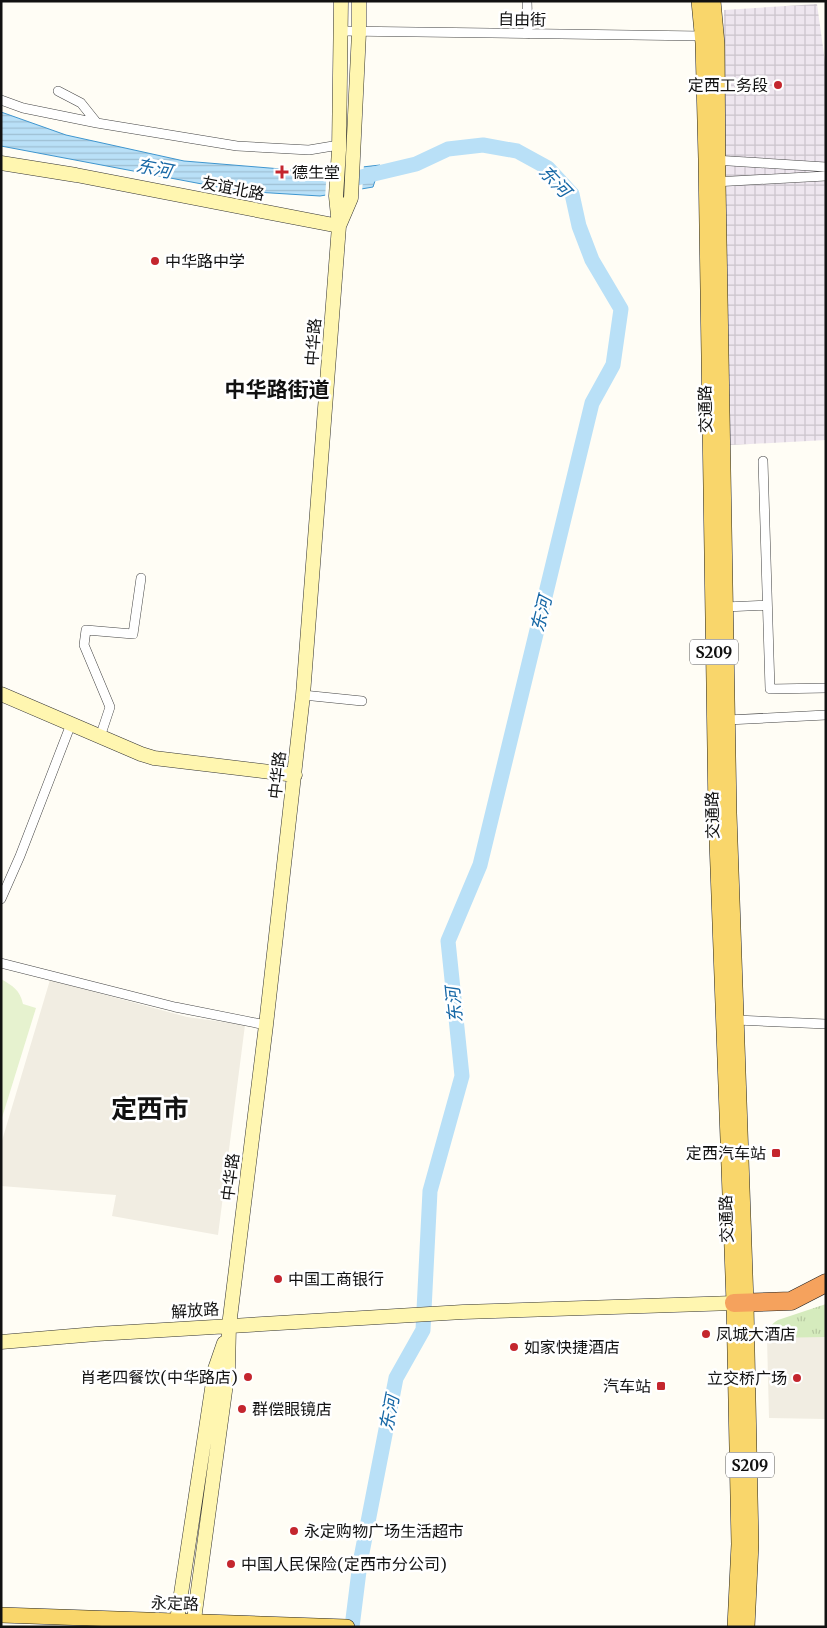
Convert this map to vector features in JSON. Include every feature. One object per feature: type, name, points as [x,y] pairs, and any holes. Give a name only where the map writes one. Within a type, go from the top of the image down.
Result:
[{"type":"highway","points":[[740,1303],[791,1301],[826,1283]]},
{"type":"main road","name":"交通路","points":[[699,1],[712,160]]},
{"type":"main road","name":"交通路","points":[[713,1],[717,44],[712,160],[716,804],[752,1544],[747,1627]]},
{"type":"main road","name":"交通路","points":[[712,182],[726,607],[729,814],[736,1020],[740,1303],[739,1544],[735,1627]]},
{"type":"main road","name":"永定路","points":[[1,1615],[54,1622],[347,1627]]},
{"type":"street","name":"中华路","points":[[194,1624],[228,1369],[229,1326],[304,694],[339,226],[336,196],[342,1]]},
{"type":"street","name":"中华路","points":[[339,226],[351,198],[359,1]]},
{"type":"street","points":[[528,1],[528,34]]},
{"type":"street","name":"自由街","points":[[342,31],[702,36]]},
{"type":"street","points":[[58,91],[81,103],[97,123]]},
{"type":"street","points":[[1,100],[22,108],[97,123],[237,146],[309,150],[339,147]]},
{"type":"street","points":[[712,160],[826,167]]},
{"type":"street","name":"友谊北路","points":[[1,163],[76,174],[339,226]]},
{"type":"street","points":[[712,182],[826,176]]},
{"type":"street","points":[[763,461],[770,688],[826,688]]},
{"type":"street","points":[[100,737],[110,707],[84,645],[86,630],[133,634],[141,578]]},
{"type":"street","points":[[726,607],[767,605]]},
{"type":"street","points":[[1,694],[154,758],[295,775]]},
{"type":"street","points":[[304,694],[362,701]]},
{"type":"street","points":[[727,720],[826,715]]},
{"type":"street","points":[[1,899],[20,856],[71,724]]},
{"type":"street","points":[[1,963],[174,1007],[266,1025]]},
{"type":"street","points":[[736,1020],[826,1024]]},
{"type":"street","name":"解放路","points":[[1,1342],[96,1334],[463,1312],[740,1303]]},
{"type":"street","name":"中华路","points":[[176,1624],[215,1369],[229,1326]]},
{"type":"shaded area","points":[[817,4],[826,69],[826,440],[713,446],[724,10]]},
{"type":"shaded area","points":[[50,980],[187,1017],[245,1025],[218,1235],[112,1216],[116,1195],[1,1186],[1,1144]]},
{"type":"shaded area","name":"立交桥广场","points":[[826,1337],[826,1419],[769,1418],[767,1338]]},
{"type":"green space","points":[[1,979],[15,989],[20,995],[23,1004],[36,1008],[1,1121]]},
{"type":"green space","points":[[826,1304],[826,1338],[767,1338],[769,1328],[778,1320]]},
{"type":"water","points":[[1,112],[66,135],[184,161],[318,172],[380,165],[373,187],[320,196],[239,191],[1,146]]},
{"type":"pier","points":[[364,164],[362,192],[325,198],[327,169]]},
{"type":"waterway","name":"东河","points":[[352,1627],[360,1563],[396,1378],[423,1330],[430,1191],[462,1076],[448,941],[480,865],[592,403],[613,365],[621,309],[592,260],[579,226],[572,194],[548,168],[517,151],[483,145],[448,149],[416,164],[357,178]]},
{"type":"place","name":"定西工务段","points":[[778,85]]},
{"type":"place","name":"德生堂","points":[[282,172]]},
{"type":"place","name":"中华路中学","points":[[155,261]]},
{"type":"place","name":"定西汽车站","points":[[776,1153]]},
{"type":"place","name":"中国工商银行","points":[[278,1279]]},
{"type":"place","name":"凤城大酒店","points":[[706,1334]]},
{"type":"place","name":"如家快捷酒店","points":[[514,1347]]},
{"type":"place","name":"肖老四餐饮(中华路店)","points":[[248,1377]]},
{"type":"place","name":"立交桥广场","points":[[797,1378]]},
{"type":"place","name":"汽车站","points":[[661,1386]]},
{"type":"place","name":"群偿眼镜店","points":[[242,1409]]},
{"type":"place","name":"永定购物广场生活超市","points":[[294,1531]]},
{"type":"place","name":"中国人民保险(定西市分公司)","points":[[231,1564]]},
{"type":"district","name":"中华路街道","points":[[277,389]]},
{"type":"district","name":"定西市","points":[[150,1108]]}]
